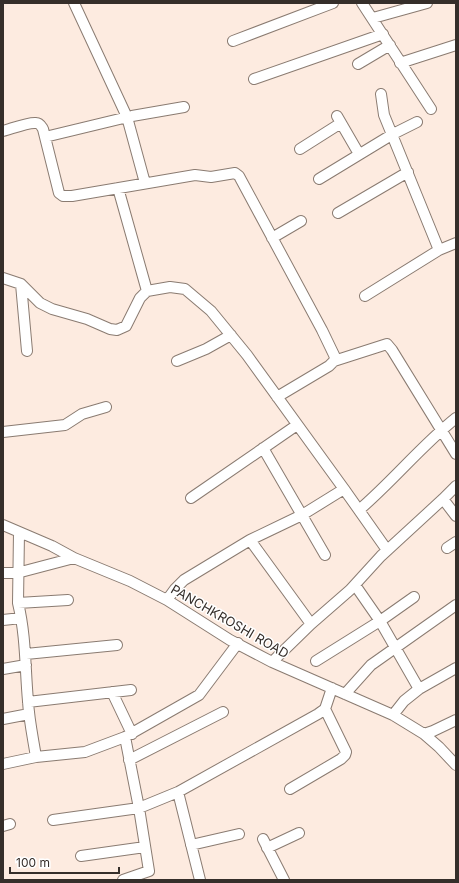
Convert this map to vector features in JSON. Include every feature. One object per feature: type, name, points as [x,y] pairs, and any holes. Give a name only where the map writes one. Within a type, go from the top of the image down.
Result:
[{"type":"street","points":[[74,3],[127,117],[145,183]]},
{"type":"street","points":[[233,42],[333,3]]},
{"type":"street","points":[[362,3],[390,45],[400,64],[431,109]]},
{"type":"street","points":[[373,18],[427,3]]},
{"type":"street","points":[[254,79],[383,34]]},
{"type":"street","points":[[358,64],[390,45]]},
{"type":"street","points":[[400,64],[456,45]]},
{"type":"street","points":[[381,94],[384,115],[439,250]]},
{"type":"street","points":[[45,137],[127,117],[184,107]]},
{"type":"street","points":[[300,149],[339,119],[359,154]]},
{"type":"street","points":[[319,179],[393,134],[417,122]]},
{"type":"street","points":[[3,131],[37,123],[40,125],[43,129],[60,195],[63,196],[72,196],[196,175],[211,178],[235,173],[239,176],[331,348],[335,357],[334,361]]},
{"type":"street","points":[[338,213],[408,172]]},
{"type":"street","points":[[118,188],[147,291]]},
{"type":"street","points":[[272,238],[301,222]]},
{"type":"street","points":[[365,296],[439,250],[456,243]]},
{"type":"street","points":[[3,278],[21,284],[40,303],[52,309],[87,319],[110,330],[117,330],[126,326],[140,298],[147,291],[170,287],[185,289],[211,310],[231,335],[387,550]]},
{"type":"street","points":[[21,284],[27,350]]},
{"type":"street","points":[[177,361],[206,349],[231,335]]},
{"type":"street","points":[[277,397],[329,366],[334,361],[387,344],[456,454]]},
{"type":"street","points":[[3,432],[65,425],[82,414],[106,407]]},
{"type":"street","points":[[359,510],[441,430],[456,418]]},
{"type":"street","points":[[191,498],[297,425]]},
{"type":"street","points":[[263,448],[326,555]]},
{"type":"street","points":[[272,662],[311,624],[355,585],[387,550],[456,486]]},
{"type":"street","points":[[167,600],[184,580],[250,540],[302,515],[344,489]]},
{"type":"street","points":[[443,499],[456,516]]},
{"type":"street","name":"PANCHKROSHI ROAD","points":[[3,525],[52,546],[74,558],[130,581],[167,600],[230,640],[272,662],[393,715],[424,734],[456,765]]},
{"type":"street","points":[[19,532],[18,603],[26,654],[29,714],[36,757]]},
{"type":"street","points":[[250,540],[311,624]]},
{"type":"street","points":[[447,548],[456,542]]},
{"type":"street","points":[[3,573],[18,573],[74,558]]},
{"type":"street","points":[[355,585],[380,621],[419,689]]},
{"type":"street","points":[[316,661],[380,621],[414,597]]},
{"type":"street","points":[[18,603],[68,600]]},
{"type":"street","points":[[345,694],[370,665],[456,605]]},
{"type":"street","points":[[3,620],[21,618]]},
{"type":"street","points":[[3,764],[36,757],[85,752],[128,736],[199,695],[238,643]]},
{"type":"street","points":[[26,654],[117,645]]},
{"type":"street","points":[[3,669],[26,665]]},
{"type":"street","points":[[393,715],[404,701],[419,689],[456,668]]},
{"type":"street","points":[[53,820],[139,808],[178,792],[318,714],[325,709],[332,688]]},
{"type":"street","points":[[28,702],[131,690]]},
{"type":"street","points":[[112,692],[128,736],[129,760],[139,808],[150,876],[122,880]]},
{"type":"street","points":[[290,789],[341,759],[345,755],[345,748],[325,709]]},
{"type":"street","points":[[129,760],[223,712]]},
{"type":"street","points":[[3,719],[29,714]]},
{"type":"street","points":[[424,734],[456,720]]},
{"type":"street","points":[[178,792],[200,880]]},
{"type":"street","points":[[191,845],[239,834]]},
{"type":"street","points":[[284,880],[265,844],[299,834]]},
{"type":"street","points":[[82,856],[145,847]]}]
